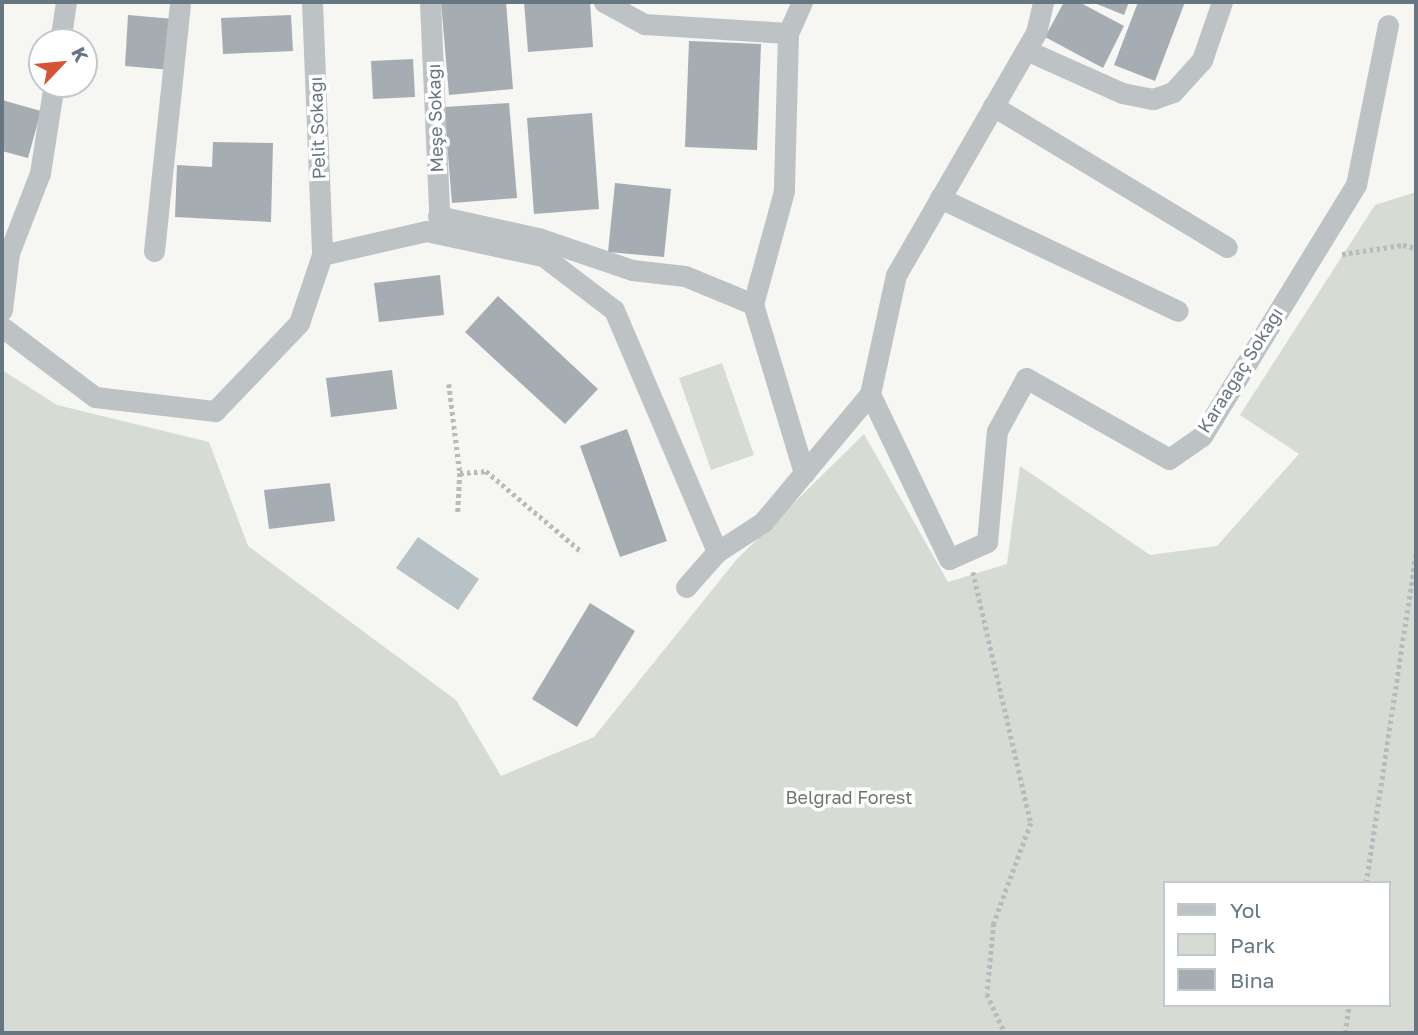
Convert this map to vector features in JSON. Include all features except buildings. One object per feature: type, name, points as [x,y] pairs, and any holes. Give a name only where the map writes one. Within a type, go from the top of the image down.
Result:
[{"type":"street","points":[[62,28],[66,2]]},
{"type":"street","points":[[155,251],[180,2]]},
{"type":"street","name":"Pelit Sokağı","points":[[312,2],[322,254]]},
{"type":"street","name":"Meşe Sokağı","points":[[430,2],[440,225]]},
{"type":"street","points":[[604,2],[644,24],[788,33]]},
{"type":"street","points":[[802,2],[788,33],[784,191],[754,304],[804,472]]},
{"type":"street","points":[[686,587],[717,552],[763,522],[870,394],[896,275],[1026,50],[1043,2]]},
{"type":"street","points":[[1026,50],[1122,93],[1153,99],[1173,92],[1202,60],[1222,2]]},
{"type":"street","name":"Karaağaç Sokağı","points":[[968,551],[987,542],[997,430],[1026,378],[1168,458],[1202,436],[1356,185],[1388,25]]},
{"type":"street","points":[[2,310],[9,253],[40,173],[52,98]]},
{"type":"street","points":[[993,106],[1227,247]]},
{"type":"street","points":[[940,198],[1178,311]]},
{"type":"street","points":[[440,225],[543,256],[614,310],[717,552]]},
{"type":"street","points":[[2,327],[95,397],[215,411],[299,323],[322,254],[426,231],[440,225],[538,238],[632,270],[685,276],[754,304]]},
{"type":"street","points":[[870,394],[949,559],[968,551]]},
{"type":"path","points":[[1307,264],[1358,250],[1416,248]]},
{"type":"path","points":[[449,384],[460,473],[458,512]]},
{"type":"path","points":[[460,473],[486,471],[582,552]]},
{"type":"path","points":[[968,551],[1031,823],[994,923],[987,994],[1005,1033]]},
{"type":"path","points":[[1366,881],[1416,551]]},
{"type":"path","points":[[1345,1033],[1349,1007]]},
{"type":"green space","name":"Belgrad Forest","points":[[1416,192],[1416,1033],[2,1033],[2,370],[57,405],[209,442],[248,546],[456,700],[501,776],[594,737],[737,559],[864,434],[948,582],[1007,564],[1020,466],[1150,555],[1217,546],[1299,454],[1240,415],[1375,205]]},
{"type":"green space","points":[[722,363],[754,455],[711,470],[679,378]]},
{"type":"shaded area","points":[[418,537],[479,579],[458,610],[396,568]]}]
